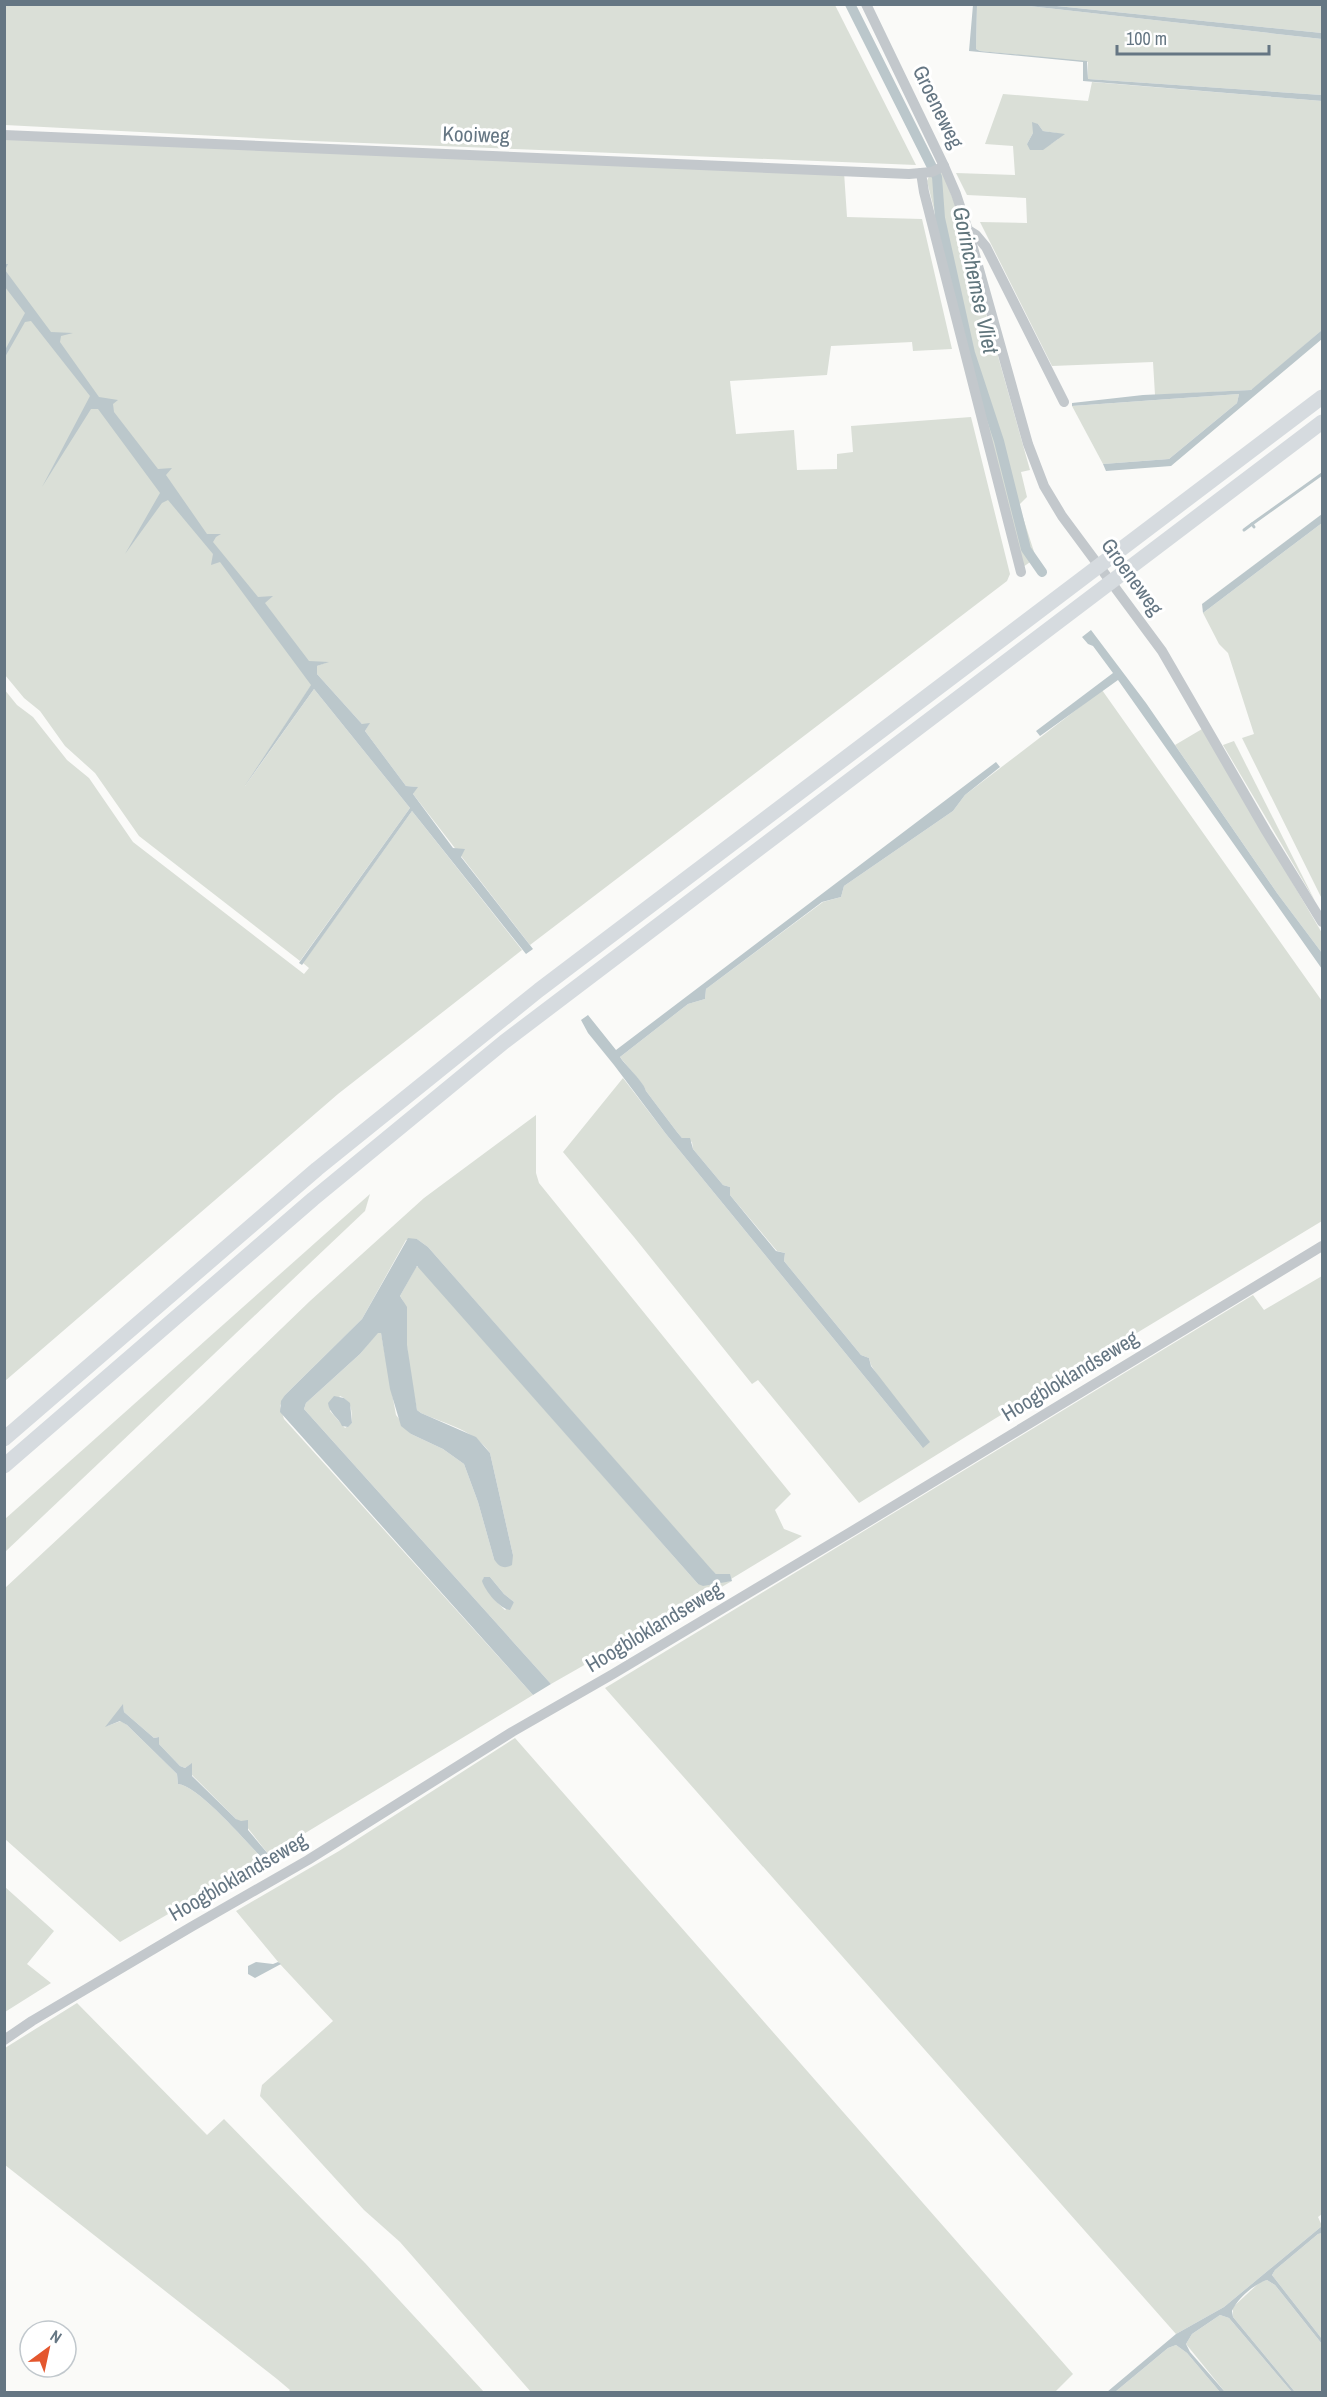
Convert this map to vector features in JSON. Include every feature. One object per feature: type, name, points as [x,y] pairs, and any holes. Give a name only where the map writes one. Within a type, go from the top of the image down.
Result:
[{"type":"highway","points":[[4,1439],[308,1177],[539,990],[1323,397]]},
{"type":"highway","points":[[4,1467],[313,1199],[504,1042],[1323,422]]},
{"type":"street","name":"Groeneweg","points":[[866,4],[933,170],[968,230],[1028,444],[1044,486],[1071,527],[1162,651],[1266,831],[1323,922]]},
{"type":"street","name":"Kooiweg","points":[[4,135],[933,170]]},
{"type":"street","name":"Groeneweg","points":[[933,170],[924,192],[1021,572]]},
{"type":"street","name":"Groeneweg","points":[[968,230],[976,235],[986,247],[1064,402]]},
{"type":"street","name":"Hoogbloklandseweg","points":[[4,2040],[181,1932],[308,1860],[512,1732],[743,1596],[1323,1246]]},
{"type":"shaded area","points":[[977,4],[1020,5],[1322,39],[1322,95],[1088,79],[1088,62],[980,51],[976,49]]},
{"type":"shaded area","points":[[4,5],[835,5],[916,165],[313,141],[5,125]]},
{"type":"shaded area","points":[[973,5],[977,5],[976,49],[980,51],[1087,61],[1088,79],[1322,95],[1322,101],[1083,81],[1083,62],[969,51]]},
{"type":"shaded area","points":[[1020,5],[1047,5],[1322,33],[1322,39]]},
{"type":"shaded area","points":[[1047,5],[1322,5],[1322,33]]},
{"type":"shaded area","points":[[1092,82],[1322,101],[1322,330],[1251,390],[1155,395],[1153,362],[1052,366],[980,222],[1027,223],[1026,198],[967,195],[956,173],[1015,175],[1013,146],[985,144],[1003,94],[1088,101]],"holes":[[[1038,124],[1043,131],[1056,133],[1058,139],[1051,144],[1027,144]]]},
{"type":"shaded area","points":[[1032,122],[1038,124],[1043,131],[1065,134],[1043,150],[1030,150],[1027,144],[1033,133]]},
{"type":"shaded area","points":[[5,137],[844,172],[847,217],[922,219],[952,349],[913,351],[912,342],[831,346],[827,375],[730,381],[736,434],[794,430],[797,470],[837,469],[837,454],[853,452],[851,426],[971,417],[1010,574],[1007,581],[530,945],[413,794],[417,787],[406,786],[365,731],[369,724],[362,724],[317,674],[317,666],[325,663],[306,665],[316,678],[245,786],[314,689],[410,808],[300,961],[139,836],[95,773],[65,746],[40,711],[24,698],[5,675]]},
{"type":"shaded area","points":[[941,172],[956,207],[1030,470],[1021,472],[1027,497],[1019,505],[1036,558],[1023,567],[927,181],[929,176]]},
{"type":"shaded area","points":[[5,270],[51,332],[73,333],[61,336],[60,342],[99,397],[118,400],[113,404],[114,412],[158,469],[172,468],[166,475],[207,534],[221,534],[213,542],[258,597],[273,596],[265,603],[309,661],[329,662],[317,666],[317,674],[362,724],[370,723],[365,731],[406,786],[418,787],[413,794],[453,848],[465,849],[461,857],[533,949],[526,954],[412,811],[302,965],[299,963],[410,808],[314,689],[244,787],[311,685],[220,562],[211,565],[213,554],[168,500],[162,503],[125,554],[160,493],[98,409],[91,409],[42,487],[90,396],[31,321],[25,322],[5,357],[5,350],[25,313],[5,287]]},
{"type":"shaded area","points":[[1322,330],[1322,339],[1171,466],[1106,471],[1103,464],[1169,459],[1237,403],[1239,394],[1072,406],[1072,403],[1143,395],[1251,390]]},
{"type":"shaded area","points":[[1239,394],[1237,403],[1169,459],[1103,464],[1072,406]]},
{"type":"shaded area","points":[[1322,514],[1322,523],[1203,613],[1202,604]]},
{"type":"shaded area","points":[[1322,523],[1322,899],[1242,738],[1254,734],[1228,653],[1219,644],[1203,613]]},
{"type":"shaded area","points":[[1091,630],[1146,703],[1277,893],[1322,953],[1322,969],[1118,680],[1040,736],[1036,731],[1113,673],[1093,646],[1082,637]]},
{"type":"shaded area","points":[[4,689],[17,705],[33,717],[67,760],[89,778],[133,842],[304,974],[309,968],[303,963],[412,811],[522,950],[338,1094],[5,1381]]},
{"type":"shaded area","points":[[1102,690],[1322,1001],[1322,1221],[859,1503],[758,1380],[752,1384],[563,1152],[623,1078],[666,1134],[923,1448],[871,1365],[869,1358],[861,1355],[784,1261],[785,1253],[777,1251],[730,1195],[730,1187],[723,1185],[693,1149],[692,1142],[682,1138],[620,1057],[688,1004],[705,999],[706,989],[823,902],[841,897],[844,886],[953,811],[965,795]]},
{"type":"shaded area","points":[[1202,729],[1322,933],[1322,953],[1277,893],[1175,745]]},
{"type":"shaded area","points":[[1234,741],[1315,901],[1223,745]]},
{"type":"shaded area","points":[[996,762],[1000,767],[965,795],[953,811],[844,886],[841,897],[822,902],[706,989],[705,999],[688,1004],[620,1057],[682,1138],[690,1138],[693,1149],[723,1185],[730,1187],[730,1195],[776,1251],[785,1253],[784,1261],[861,1355],[869,1358],[871,1366],[930,1442],[923,1448],[666,1134],[588,1033],[581,1020],[588,1015],[616,1050]]},
{"type":"shaded area","points":[[536,1115],[536,1173],[539,1183],[791,1494],[775,1510],[784,1529],[802,1536],[731,1579],[729,1574],[716,1574],[428,1247],[417,1239],[406,1240],[362,1319],[285,1395],[280,1406],[284,1419],[533,1695],[269,1855],[247,1827],[192,1775],[191,1764],[185,1768],[180,1766],[159,1744],[159,1737],[154,1738],[124,1712],[123,1705],[107,1726],[121,1721],[127,1725],[177,1774],[178,1784],[187,1787],[210,1804],[263,1859],[120,1942],[5,1839],[5,1588],[310,1301],[424,1198]]},
{"type":"shaded area","points":[[370,1194],[365,1211],[5,1552],[5,1519]]},
{"type":"shaded area","points":[[408,1238],[417,1239],[428,1247],[712,1570],[716,1574],[730,1574],[732,1581],[703,1586],[698,1584],[417,1266],[400,1296],[407,1307],[407,1345],[417,1410],[476,1437],[490,1453],[513,1555],[512,1565],[502,1566],[494,1559],[478,1502],[464,1464],[443,1449],[411,1434],[401,1426],[390,1389],[381,1333],[378,1333],[360,1354],[306,1403],[304,1409],[551,1684],[533,1695],[280,1412],[281,1401],[285,1395],[362,1319]]},
{"type":"shaded area","points":[[416,1267],[419,1267],[698,1584],[732,1581],[551,1684],[304,1409],[306,1403],[360,1354],[378,1332],[381,1333],[396,1415],[411,1434],[443,1449],[464,1464],[478,1502],[494,1559],[513,1555],[490,1453],[484,1445],[468,1433],[417,1410],[408,1355],[407,1314],[400,1296]],"holes":[[[340,1396],[347,1401],[351,1411],[352,1423],[345,1428],[330,1411]],[[485,1577],[490,1577],[514,1602],[505,1610],[489,1592],[484,1583]]]},
{"type":"shaded area","points":[[1322,1276],[1322,2214],[1318,2217],[1322,2226],[1224,2307],[1176,2334],[605,1688],[1253,1295],[1264,1310]]},
{"type":"shaded area","points":[[334,1396],[344,1398],[350,1403],[352,1423],[348,1427],[342,1426],[330,1410],[328,1403]]},
{"type":"shaded area","points":[[484,1577],[490,1577],[514,1602],[510,1610],[498,1603],[490,1594],[482,1581]]},
{"type":"shaded area","points":[[123,1704],[124,1712],[154,1738],[159,1737],[159,1744],[180,1766],[185,1768],[192,1763],[192,1776],[236,1819],[248,1820],[248,1830],[269,1855],[263,1859],[210,1804],[187,1787],[178,1784],[177,1774],[127,1725],[120,1721],[105,1727]]},
{"type":"shaded area","points":[[515,1738],[1073,2374],[1055,2392],[531,2392],[400,2242],[364,2210],[260,2096],[262,2085],[333,2021],[279,1963],[236,1911],[339,1851]]},
{"type":"shaded area","points":[[5,1887],[54,1931],[27,1964],[51,1983],[5,2012]]},
{"type":"shaded area","points":[[256,1962],[281,1964],[255,1978],[248,1974],[248,1966]]},
{"type":"shaded area","points":[[77,2003],[207,2135],[224,2119],[365,2263],[484,2392],[288,2392],[290,2390],[277,2379],[5,2165],[5,2048]]},
{"type":"shaded area","points":[[1322,2226],[1322,2233],[1275,2270],[1272,2275],[1322,2339],[1322,2344],[1275,2285],[1267,2280],[1246,2292],[1232,2311],[1233,2317],[1295,2392],[1292,2392],[1229,2318],[1220,2315],[1192,2334],[1186,2344],[1190,2352],[1225,2392],[1220,2392],[1187,2353],[1176,2345],[1168,2348],[1115,2392],[1107,2392],[1176,2334],[1224,2307]]},
{"type":"shaded area","points":[[1322,2233],[1322,2339],[1272,2275],[1275,2270]]},
{"type":"shaded area","points":[[1267,2280],[1275,2285],[1322,2344],[1322,2392],[1295,2392],[1233,2317],[1233,2307],[1260,2282]]},
{"type":"shaded area","points":[[1220,2315],[1229,2318],[1292,2392],[1225,2392],[1186,2344],[1192,2334]]},
{"type":"shaded area","points":[[1176,2345],[1187,2353],[1220,2392],[1115,2392],[1168,2348]]},
{"type":"waterway","name":"Gorinchemse Vliet","points":[[850,4],[937,177],[940,218],[970,353],[999,441],[1026,549],[1042,572]]},
{"type":"waterway","points":[[1254,527],[1252,524],[1322,474]]},
{"type":"waterway","points":[[1244,530],[1252,524]]}]
